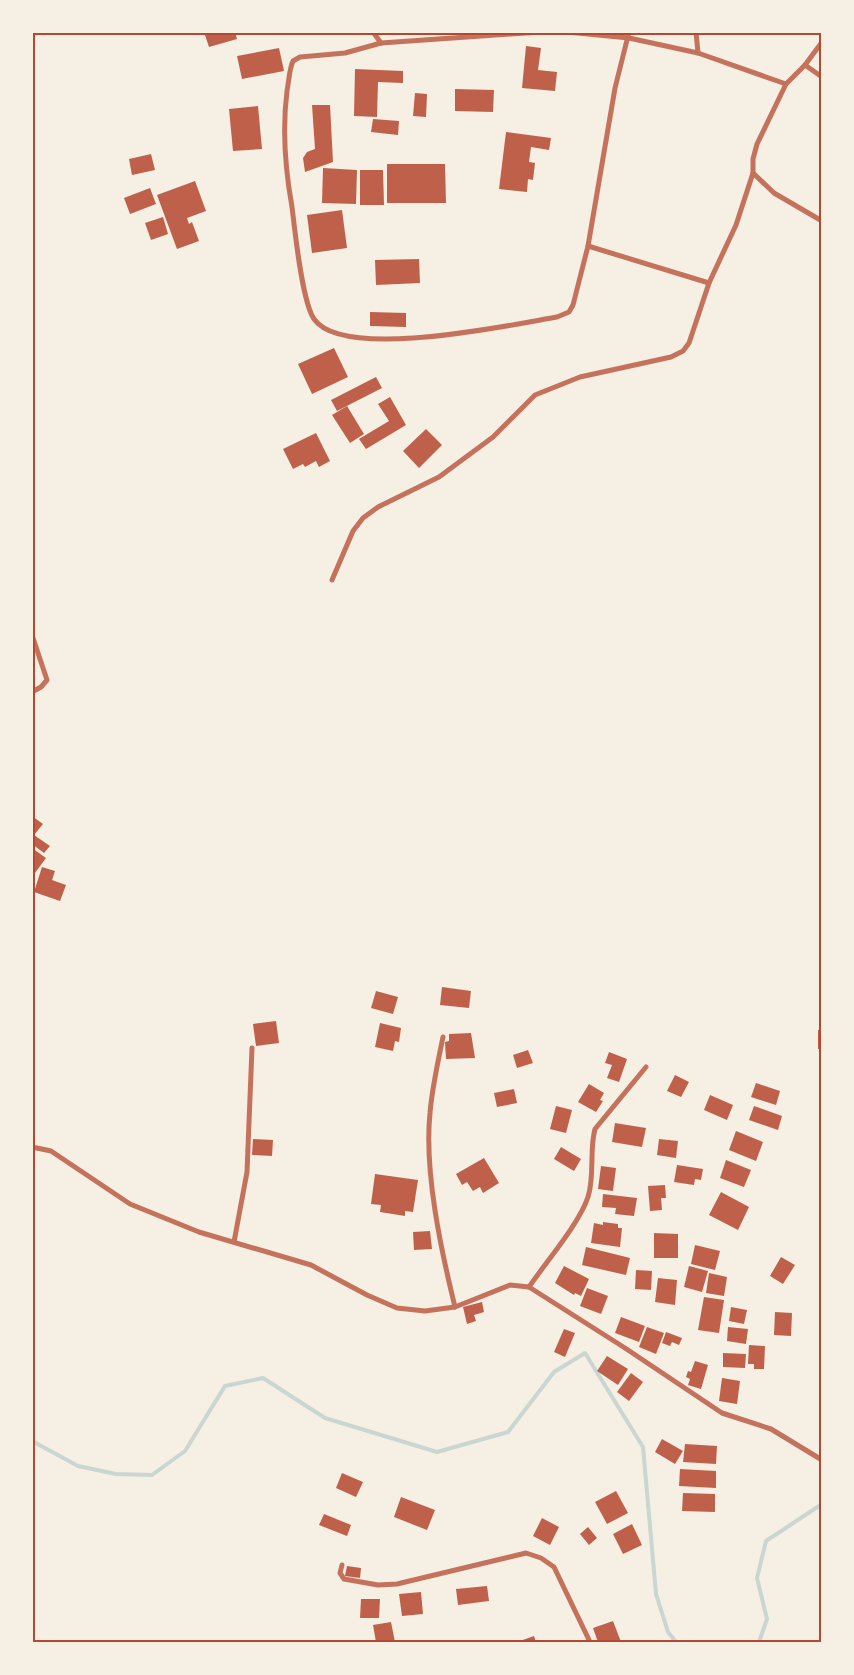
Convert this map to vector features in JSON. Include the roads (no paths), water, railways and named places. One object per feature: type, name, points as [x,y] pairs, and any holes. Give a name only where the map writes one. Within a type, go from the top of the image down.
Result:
[{"type":"street","points":[[373,32],[381,43]]},
{"type":"street","points":[[540,32],[381,43],[345,54],[300,57],[293,61],[290,67],[283,122],[287,177],[304,289],[312,317],[318,324],[328,330],[380,340],[439,336],[557,317],[569,312],[573,305],[588,246],[615,88],[629,35]]},
{"type":"street","points":[[567,32],[629,35],[698,53],[786,84]]},
{"type":"street","points":[[696,32],[698,53]]},
{"type":"street","points":[[332,580],[353,531],[363,518],[378,507],[439,477],[493,437],[535,395],[580,377],[671,357],[683,351],[689,344],[709,283],[736,225],[753,173],[753,159],[757,144],[786,84],[805,65],[822,42]]},
{"type":"street","points":[[805,65],[822,78]]},
{"type":"street","points":[[753,173],[774,193],[822,221]]},
{"type":"street","points":[[588,246],[709,283]]},
{"type":"street","points":[[32,692],[41,688],[47,680],[33,638]]},
{"type":"street","points":[[443,1037],[430,1113],[429,1132],[432,1188],[444,1263],[455,1307]]},
{"type":"street","points":[[234,1242],[247,1172],[252,1048]]},
{"type":"street","points":[[529,1287],[581,1213],[588,1198],[592,1180],[592,1140],[594,1129],[646,1067]]},
{"type":"street","points":[[32,1147],[51,1151],[130,1204],[199,1232],[311,1265],[396,1308],[425,1311],[455,1307],[510,1285],[529,1287],[722,1413],[772,1429],[822,1460]]},
{"type":"street","points":[[342,1565],[340,1573],[344,1579],[369,1584],[397,1584],[526,1553],[541,1558],[554,1567],[590,1642]]},
{"type":"waterway","points":[[32,1441],[78,1466],[116,1474],[152,1475],[185,1451],[225,1386],[263,1378],[325,1418],[437,1452],[508,1432],[554,1372],[585,1353],[643,1447],[656,1594],[668,1632],[676,1642]]},
{"type":"waterway","points":[[759,1642],[767,1619],[757,1578],[766,1541],[822,1504]]}]
